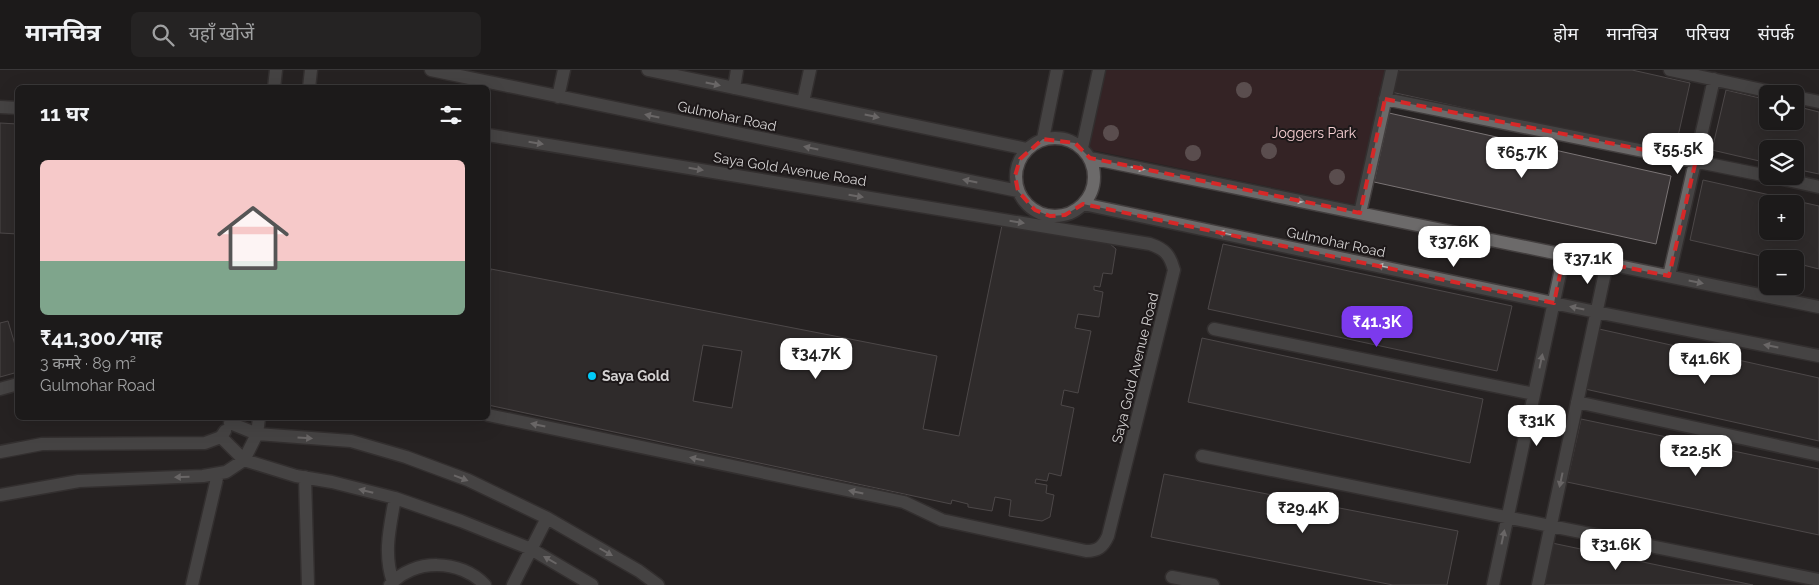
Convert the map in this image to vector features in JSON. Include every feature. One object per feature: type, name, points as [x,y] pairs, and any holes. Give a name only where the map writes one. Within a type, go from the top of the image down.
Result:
[{"type":"street","points":[[274,85],[276,70]]},
{"type":"street","points":[[309,85],[311,70]]},
{"type":"street","name":"Gulmohar Road","points":[[431,70],[1018,191]]},
{"type":"street","points":[[558,97],[564,70]]},
{"type":"street","name":"Gulmohar Road","points":[[648,70],[1027,149]]},
{"type":"street","points":[[734,88],[737,70]]},
{"type":"street","points":[[804,102],[810,70]]},
{"type":"street","points":[[1042,139],[1057,70]]},
{"type":"street","points":[[1098,70],[1086,153],[1094,168],[1094,182],[1091,194],[1083,204],[1065,215],[1050,216],[1035,210],[1018,191],[1015,176],[1020,158],[1027,149],[1042,139],[1065,139],[1086,153],[1360,213],[1819,307]]},
{"type":"street","points":[[1360,213],[1392,70]]},
{"type":"street","points":[[1670,70],[1759,90]]},
{"type":"street","points":[[1670,276],[1714,80]]},
{"type":"street","points":[[1386,99],[1759,174]]},
{"type":"street","points":[[1804,99],[1819,102]]},
{"type":"street","points":[[0,107],[15,108]]},
{"type":"street","name":"Saya Gold Avenue Road","points":[[490,135],[1150,244],[1162,248],[1171,258],[1174,270],[1108,536],[1100,548],[1095,551],[1086,552],[942,520],[904,502],[490,415]]},
{"type":"street","points":[[1804,184],[1819,187]]},
{"type":"street","name":"Gulmohar Road","points":[[1083,204],[1596,312],[1819,356]]},
{"type":"street","points":[[1493,585],[1564,255]]},
{"type":"street","points":[[1538,585],[1607,263]]},
{"type":"street","points":[[1214,329],[1534,394]]},
{"type":"street","points":[[0,389],[15,385]]},
{"type":"street","points":[[1577,402],[1819,455]]},
{"type":"street","points":[[0,452],[42,444],[206,443],[221,437],[232,420],[257,434],[351,441],[406,457],[468,480],[547,518],[639,571],[658,585]]},
{"type":"street","points":[[0,495],[79,482],[203,476],[226,472],[244,460],[257,434],[259,420]]},
{"type":"street","points":[[221,437],[244,460],[305,477],[395,498],[462,521],[531,549],[592,585]]},
{"type":"street","points":[[1202,456],[1819,580]]},
{"type":"street","points":[[192,585],[218,474]]},
{"type":"street","points":[[305,477],[308,585]]},
{"type":"street","points":[[395,498],[386,545],[391,583],[406,572],[438,565],[454,567],[469,573],[485,585]]},
{"type":"street","points":[[513,585],[547,518]]},
{"type":"street","points":[[1172,577],[1213,585]]},
{"type":"highlighted area","points":[[1385,99],[1696,160],[1669,276],[1564,255],[1554,303],[1083,204],[1065,215],[1050,216],[1035,210],[1018,191],[1015,176],[1020,159],[1043,139],[1075,143],[1090,158],[1360,213]]},
{"type":"green space","name":"Joggers Park","points":[[1099,70],[1392,70],[1362,206],[1082,148]]},
{"type":"building","points":[[1396,70],[1632,70],[1690,83],[1674,154],[1391,92]]},
{"type":"building","points":[[1726,90],[1759,98],[1759,130],[1804,130],[1804,108],[1819,112],[1819,174],[1804,171],[1804,140],[1759,140],[1759,161],[1712,150]]},
{"type":"building","points":[[1389,113],[1671,176],[1656,244],[1374,182]]},
{"type":"building","points":[[0,123],[15,124],[15,234],[0,233]]},
{"type":"building","points":[[1703,180],[1770,195],[1759,195],[1759,240],[1804,240],[1804,203],[1819,206],[1819,269],[1804,265],[1804,250],[1759,250],[1759,256],[1690,240]]},
{"type":"building","name":"Saya Gold","points":[[1002,225],[1109,243],[1116,249],[1112,274],[1103,273],[1100,287],[1094,286],[1094,290],[1103,292],[1099,317],[1078,314],[1075,328],[1091,331],[1078,393],[1064,390],[1061,405],[1074,408],[1061,476],[1049,473],[1047,481],[1036,479],[1035,483],[1047,485],[1046,493],[1054,495],[1050,517],[1042,521],[1009,516],[1011,500],[995,497],[992,511],[968,507],[968,504],[952,500],[951,504],[490,405],[491,269],[937,356],[923,429],[959,436]],"holes":[[[703,345],[742,351],[732,408],[693,401]]]},
{"type":"building","points":[[1223,244],[1512,306],[1497,371],[1208,309]]},
{"type":"building","points":[[8,321],[15,345],[15,373],[0,377],[0,323]]},
{"type":"building","points":[[1599,329],[1819,378],[1819,441],[1585,389]]},
{"type":"building","points":[[1202,338],[1483,399],[1470,463],[1188,402]]},
{"type":"building","points":[[1581,419],[1819,469],[1819,535],[1567,482]]},
{"type":"building","points":[[1164,474],[1458,531],[1447,585],[1393,585],[1151,537]]},
{"type":"building","points":[[1552,543],[1753,585],[1543,585]]},
{"type":"place","name":"Saya Gold","points":[[592,376]]}]
